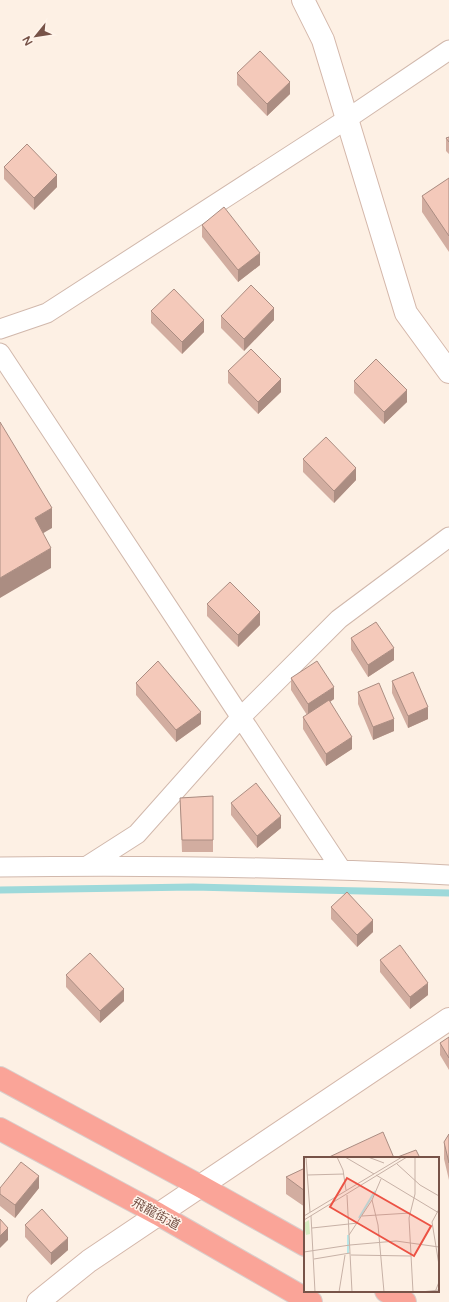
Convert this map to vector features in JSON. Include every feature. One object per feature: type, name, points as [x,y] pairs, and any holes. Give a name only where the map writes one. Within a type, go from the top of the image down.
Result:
[{"type":"highway","points":[[0,1078],[200,1186],[304,1245]]},
{"type":"highway","name":"飛龍街道","points":[[0,1129],[158,1214],[311,1302]]},
{"type":"highway","points":[[388,1292],[405,1302]]},
{"type":"street","points":[[303,0],[323,40],[406,313],[449,372]]},
{"type":"street","points":[[0,329],[47,313],[347,119],[449,50]]},
{"type":"street","points":[[0,354],[341,869]]},
{"type":"street","points":[[87,866],[137,834],[241,717],[339,619],[449,537]]},
{"type":"street","points":[[0,867],[87,866],[341,869],[449,875]]},
{"type":"street","points":[[38,1302],[89,1261],[449,1019]]},
{"type":"building","points":[[260,51],[290,82],[267,104],[237,73]]},
{"type":"building","points":[[27,144],[57,175],[34,198],[4,167]]},
{"type":"building","points":[[449,178],[449,236],[422,196]]},
{"type":"building","points":[[224,207],[260,253],[238,270],[202,225]]},
{"type":"building","points":[[251,285],[274,308],[244,339],[221,316]]},
{"type":"building","points":[[174,289],[204,320],[182,342],[151,311]]},
{"type":"building","points":[[251,349],[281,379],[258,402],[228,371]]},
{"type":"building","points":[[376,359],[407,390],[384,412],[354,381]]},
{"type":"building","points":[[0,422],[52,508],[35,518],[51,548],[0,578]]},
{"type":"building","points":[[326,437],[356,468],[334,491],[303,459]]},
{"type":"building","points":[[230,582],[260,612],[238,635],[207,604]]},
{"type":"building","points":[[376,622],[394,648],[368,665],[351,638]]},
{"type":"building","points":[[158,661],[201,712],[176,730],[136,683]]},
{"type":"building","points":[[317,661],[334,687],[308,704],[291,678]]},
{"type":"building","points":[[413,672],[428,707],[408,716],[392,681]]},
{"type":"building","points":[[379,683],[394,719],[373,727],[358,692]]},
{"type":"building","points":[[329,700],[352,737],[326,754],[303,717]]},
{"type":"building","points":[[256,783],[281,816],[257,836],[231,803]]},
{"type":"building","points":[[213,796],[213,840],[182,840],[180,798]]},
{"type":"building","points":[[347,892],[373,920],[357,935],[331,907]]},
{"type":"building","points":[[400,945],[428,983],[410,997],[380,960]]},
{"type":"building","points":[[90,953],[124,989],[100,1011],[66,975]]},
{"type":"building","points":[[449,1037],[449,1058],[440,1043]]},
{"type":"building","points":[[383,1132],[394,1157],[329,1157]]},
{"type":"building","points":[[449,1134],[449,1163],[444,1142]]},
{"type":"building","points":[[416,1150],[420,1157],[398,1157]]},
{"type":"building","points":[[21,1162],[39,1176],[15,1205],[0,1194],[0,1188]]},
{"type":"building","points":[[304,1168],[304,1190],[286,1177]]},
{"type":"building","points":[[42,1209],[68,1238],[51,1253],[25,1225]]},
{"type":"building","points":[[0,1219],[8,1228],[0,1236]]},
{"type":"waterway","points":[[0,890],[193,887],[449,893]]}]
